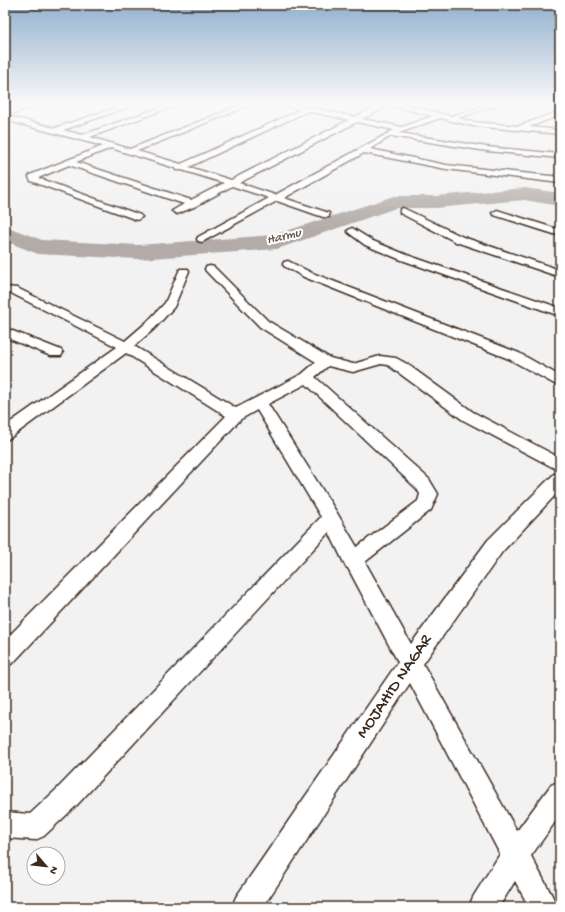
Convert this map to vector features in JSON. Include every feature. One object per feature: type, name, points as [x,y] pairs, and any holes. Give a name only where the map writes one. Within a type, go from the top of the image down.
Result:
[{"type":"street","points":[[137,217],[34,179],[33,177],[109,146],[277,198],[326,215]]},
{"type":"street","points":[[128,152],[144,146]]},
{"type":"street","points":[[179,168],[228,146]]},
{"type":"street","points":[[177,211],[306,146]]},
{"type":"street","points":[[202,239],[369,146]]},
{"type":"street","points":[[437,146],[518,165],[560,180]]},
{"type":"street","points":[[362,150],[446,167],[518,165],[560,156]]},
{"type":"street","points":[[67,162],[192,204]]},
{"type":"street","points":[[403,211],[424,224],[438,230],[503,255],[560,274]]},
{"type":"street","points":[[497,213],[560,233]]},
{"type":"street","points":[[352,231],[368,243],[402,257],[560,312]]},
{"type":"street","points":[[288,264],[308,275],[514,356],[559,381]]},
{"type":"street","points":[[210,269],[264,324],[325,361],[353,368],[365,366],[380,360],[391,361],[402,367],[468,416],[560,465]]},
{"type":"street","points":[[5,434],[126,347],[152,325],[170,304],[184,271]]},
{"type":"street","points":[[5,290],[12,290],[126,347],[236,415]]},
{"type":"street","points":[[5,332],[56,352]]},
{"type":"street","points":[[5,654],[236,415],[307,377],[325,361]]},
{"type":"street","points":[[307,377],[423,484],[429,494],[425,505],[354,561]]},
{"type":"street","points":[[260,402],[331,518],[544,907]]},
{"type":"street","name":"MOJAHID NAGAR","points":[[246,907],[411,662],[495,546],[560,478]]},
{"type":"street","points":[[5,825],[35,827],[51,812],[331,518]]},
{"type":"street","points":[[483,907],[515,855],[560,794]]},
{"type":"waterway","name":"Harmu","points":[[5,233],[38,247],[138,252],[277,242],[394,202],[436,202],[524,194],[550,197],[560,200]]}]
